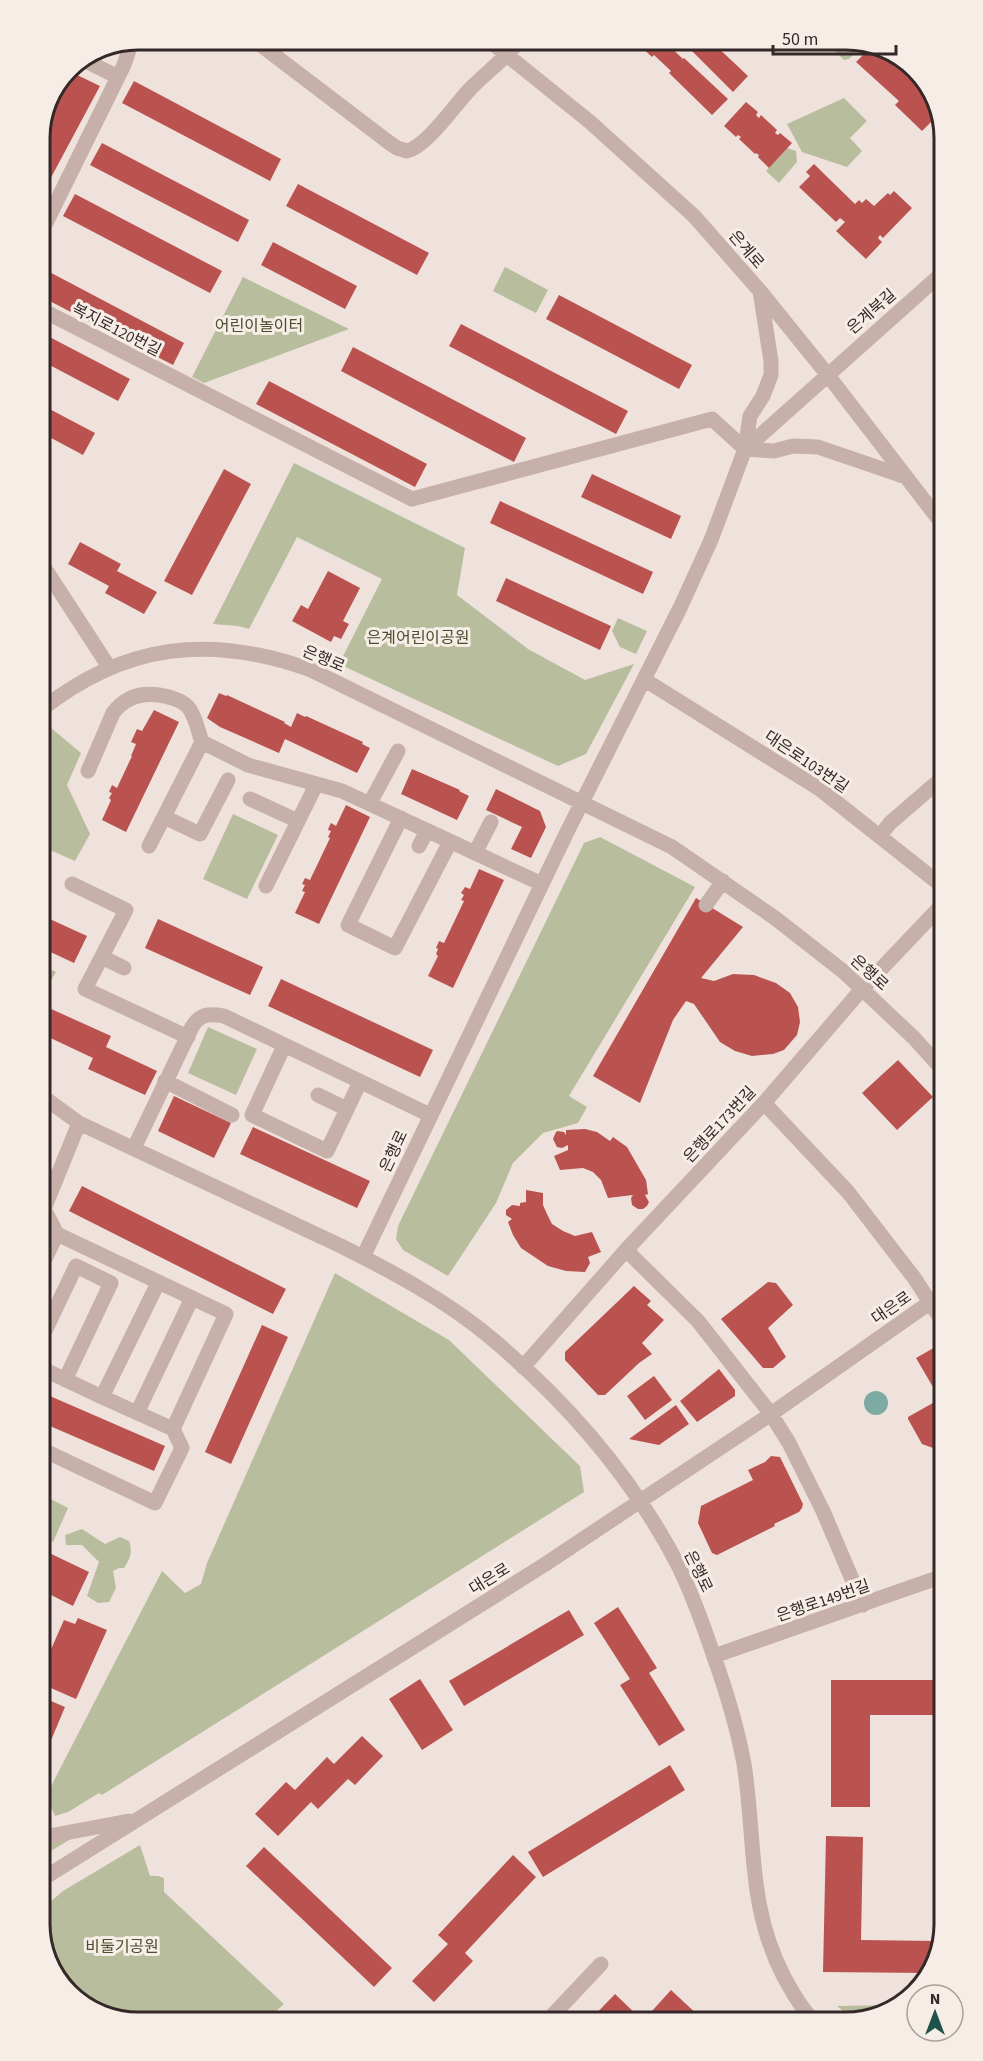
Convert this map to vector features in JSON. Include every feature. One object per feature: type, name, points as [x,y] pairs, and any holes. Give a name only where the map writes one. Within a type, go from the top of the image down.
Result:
[{"type":"street","points":[[267,49],[402,150],[411,150],[421,144],[473,87],[512,50]]},
{"type":"street","points":[[50,215],[118,77],[129,50]]},
{"type":"street","name":"은계로","points":[[501,50],[590,122],[694,216],[760,291],[827,374],[934,514]]},
{"type":"street","points":[[91,63],[118,77]]},
{"type":"street","name":"은계북길","points":[[745,449],[934,280]]},
{"type":"street","points":[[760,291],[771,371],[764,393],[748,421],[745,449],[774,451],[793,446],[818,447],[903,476]]},
{"type":"street","name":"복지로120번길","points":[[50,314],[411,499],[712,419],[745,449]]},
{"type":"street","name":"은행로","points":[[363,1257],[582,801],[680,608],[711,540],[745,449]]},
{"type":"street","points":[[50,576],[109,667]]},
{"type":"street","name":"은행로","points":[[50,703],[75,685],[109,667],[165,651],[182,649],[235,651],[281,660],[311,670],[672,847],[809,943],[862,989],[934,1060]]},
{"type":"street","name":"대은로103번길","points":[[645,680],[821,790],[934,879]]},
{"type":"street","points":[[88,771],[113,713],[122,702],[134,696],[156,694],[183,703],[192,713],[202,742],[248,765],[342,790],[542,884]]},
{"type":"street","points":[[149,846],[202,742]]},
{"type":"street","points":[[370,803],[398,751]]},
{"type":"street","points":[[164,817],[207,837],[228,780]]},
{"type":"street","points":[[266,886],[316,784]]},
{"type":"street","points":[[880,836],[890,823],[934,785]]},
{"type":"street","points":[[250,799],[298,821]]},
{"type":"street","points":[[401,818],[348,925],[395,948],[450,842]]},
{"type":"street","points":[[476,853],[491,822]]},
{"type":"street","points":[[419,846],[427,831]]},
{"type":"street","points":[[706,905],[723,881]]},
{"type":"street","points":[[72,884],[126,910],[85,989],[188,1037]]},
{"type":"street","name":"은행로173번길","points":[[524,1368],[626,1250],[764,1103],[862,989],[934,913]]},
{"type":"street","points":[[102,957],[124,968]]},
{"type":"street","points":[[134,1148],[197,1019],[206,1014],[224,1016],[430,1115]]},
{"type":"street","points":[[284,1046],[252,1115],[327,1151],[360,1082]]},
{"type":"street","points":[[165,1082],[232,1115]]},
{"type":"street","points":[[318,1095],[347,1109]]},
{"type":"street","name":"은행로","points":[[50,1102],[79,1123],[363,1257],[443,1303],[490,1338],[524,1368],[570,1413],[601,1450],[639,1501],[665,1543],[687,1585],[714,1656],[728,1696],[743,1763],[750,1805],[755,1883],[763,1928],[777,1964],[806,2012]]},
{"type":"street","points":[[764,1103],[848,1192],[934,1296]]},
{"type":"street","points":[[50,1182],[79,1123]]},
{"type":"street","points":[[50,1221],[57,1234],[226,1314],[173,1429]]},
{"type":"street","points":[[50,1248],[57,1234]]},
{"type":"street","points":[[626,1250],[698,1322],[771,1414],[789,1443],[819,1502],[863,1605]]},
{"type":"street","points":[[50,1320],[76,1266],[111,1283],[65,1380]]},
{"type":"street","points":[[102,1397],[158,1283]]},
{"type":"street","points":[[137,1413],[192,1298]]},
{"type":"street","name":"대은로","points":[[50,1874],[543,1565],[771,1414],[934,1299]]},
{"type":"street","points":[[50,1372],[173,1429],[182,1448],[155,1503],[50,1453]]},
{"type":"street","name":"은행로149번길","points":[[714,1656],[934,1579]]},
{"type":"street","points":[[50,1836],[135,1820]]},
{"type":"street","points":[[556,2012],[601,1964]]},
{"type":"green space","points":[[833,50],[857,51],[849,59],[844,60]]},
{"type":"green space","points":[[844,98],[867,121],[850,138],[862,151],[847,167],[802,152],[787,124]]},
{"type":"green space","points":[[787,148],[796,151],[797,162],[779,183],[766,171]]},
{"type":"green space","points":[[505,267],[548,290],[536,313],[493,291]]},
{"type":"green space","name":"어린이놀이터","points":[[243,277],[349,329],[204,383],[192,377]]},
{"type":"green space","name":"은계어린이공원","points":[[294,463],[465,548],[457,595],[528,649],[585,680],[634,664],[586,754],[558,766],[339,664],[382,579],[297,537],[249,629],[213,624]]},
{"type":"green space","points":[[618,618],[647,631],[636,654],[620,647],[612,631]]},
{"type":"green space","points":[[50,729],[81,753],[67,785],[90,834],[75,861],[50,850]]},
{"type":"green space","points":[[233,814],[278,835],[247,899],[203,879]]},
{"type":"green space","points":[[600,837],[695,887],[569,1096],[587,1107],[578,1123],[543,1133],[513,1163],[496,1203],[448,1276],[403,1250],[396,1239],[398,1226],[584,843]]},
{"type":"green space","points":[[50,969],[56,972],[50,982]]},
{"type":"green space","points":[[208,1027],[257,1049],[236,1095],[188,1073]]},
{"type":"green space","points":[[335,1273],[449,1340],[580,1466],[584,1492],[102,1795],[99,1793],[68,1812],[55,1816],[50,1805],[50,1788],[162,1571],[185,1593],[201,1584],[207,1563]]},
{"type":"green space","points":[[50,1499],[68,1508],[53,1542],[50,1540]]},
{"type":"green space","points":[[82,1529],[105,1544],[120,1537],[129,1541],[131,1552],[128,1562],[124,1568],[113,1571],[116,1588],[109,1602],[98,1603],[87,1596],[99,1562],[82,1545],[66,1545],[65,1535]]},
{"type":"green space","points":[[86,1830],[50,1851],[50,1839]]},
{"type":"green space","name":"비둘기공원","points":[[140,1845],[150,1876],[164,1878],[164,1892],[284,2004],[276,2011],[132,2011],[109,2007],[94,2000],[75,1986],[68,1977],[56,1957],[51,1940],[50,1902],[63,1891]]},
{"type":"green space","points":[[878,2005],[845,2012],[837,2006]]},
{"type":"water","points":[[876,1391],[885,1394],[888,1403],[885,1412],[876,1415],[867,1412],[864,1403],[867,1394]]},
{"type":"building","points":[[644,50],[673,50],[728,99],[712,115],[669,73],[671,71],[654,55],[652,57]]},
{"type":"building","points":[[691,50],[720,50],[748,76],[733,92]]},
{"type":"building","points":[[866,52],[879,56],[899,68],[909,76],[922,94],[932,121],[922,131],[895,105],[899,101],[856,62]]},
{"type":"building","points":[[77,75],[100,86],[50,179],[50,132],[58,102]]},
{"type":"building","points":[[134,81],[281,159],[270,181],[122,103]]},
{"type":"building","points":[[746,102],[758,112],[756,115],[759,118],[761,115],[777,130],[775,133],[778,135],[780,133],[792,143],[769,168],[758,157],[759,155],[739,139],[741,137],[738,135],[736,137],[724,126]]},
{"type":"building","points":[[102,143],[249,220],[238,242],[90,165]]},
{"type":"building","points":[[814,164],[855,204],[859,200],[862,203],[866,199],[874,206],[888,193],[890,195],[894,191],[912,208],[883,238],[880,235],[878,238],[882,242],[866,259],[836,231],[845,222],[840,218],[836,222],[799,187],[810,176],[806,172]]},
{"type":"building","points":[[298,184],[429,253],[417,275],[286,206]]},
{"type":"building","points":[[75,194],[222,271],[210,293],[63,216]]},
{"type":"building","points":[[273,242],[357,286],[345,309],[261,265]]},
{"type":"building","points":[[50,272],[184,343],[173,365],[50,301]]},
{"type":"building","points":[[559,295],[692,365],[679,389],[546,319]]},
{"type":"building","points":[[461,324],[628,411],[616,434],[449,346]]},
{"type":"building","points":[[50,337],[130,379],[118,401],[50,365]]},
{"type":"building","points":[[353,347],[526,438],[514,462],[341,371]]},
{"type":"building","points":[[269,381],[427,464],[415,487],[256,404]]},
{"type":"building","points":[[50,409],[95,433],[83,455],[50,437]]},
{"type":"building","points":[[224,469],[251,484],[192,595],[164,581]]},
{"type":"building","points":[[592,474],[681,516],[671,539],[581,497]]},
{"type":"building","points":[[500,501],[653,572],[643,594],[490,523]]},
{"type":"building","points":[[80,542],[121,564],[117,571],[157,592],[144,614],[105,593],[109,586],[68,564]]},
{"type":"building","points":[[328,571],[360,588],[343,621],[349,624],[341,639],[334,636],[331,642],[292,621],[301,605],[308,609]]},
{"type":"building","points":[[506,578],[611,626],[600,650],[496,601]]},
{"type":"building","points":[[219,693],[285,722],[291,727],[297,713],[306,716],[363,742],[362,744],[370,748],[357,773],[285,739],[279,753],[220,727],[207,718]]},
{"type":"building","points":[[154,710],[179,722],[126,832],[102,820],[111,800],[109,798],[112,793],[109,792],[112,785],[117,788],[132,756],[136,744],[131,742],[137,729],[142,731]]},
{"type":"building","points":[[412,769],[469,796],[457,820],[401,794]]},
{"type":"building","points":[[496,789],[540,811],[546,827],[531,858],[511,849],[522,827],[486,810]]},
{"type":"building","points":[[346,805],[370,817],[319,924],[295,913],[305,892],[302,891],[305,885],[302,884],[305,878],[310,880],[330,838],[328,837],[331,831],[328,830],[329,827],[331,823],[336,826]]},
{"type":"building","points":[[479,869],[504,880],[453,988],[428,976],[438,956],[436,948],[439,941],[444,943],[464,901],[461,900],[464,895],[461,893],[465,887],[470,889]]},
{"type":"building","points":[[696,898],[743,927],[701,978],[714,981],[733,974],[754,975],[776,983],[790,993],[798,1007],[800,1022],[797,1035],[784,1050],[773,1054],[752,1056],[735,1051],[720,1042],[694,1004],[686,1001],[673,1020],[640,1103],[593,1076]]},
{"type":"building","points":[[50,919],[87,936],[74,963],[50,952]]},
{"type":"building","points":[[158,919],[263,967],[250,995],[145,948]]},
{"type":"building","points":[[281,979],[433,1050],[420,1077],[268,1006]]},
{"type":"building","points":[[50,1008],[111,1036],[106,1047],[157,1071],[145,1095],[88,1069],[93,1058],[50,1038]]},
{"type":"building","points":[[898,1060],[933,1097],[897,1130],[862,1093]]},
{"type":"building","points":[[174,1096],[231,1123],[214,1158],[158,1131]]},
{"type":"building","points":[[253,1127],[370,1181],[357,1208],[240,1154]]},
{"type":"building","points":[[585,1129],[597,1132],[610,1141],[613,1137],[627,1147],[646,1180],[648,1194],[645,1195],[649,1202],[647,1206],[638,1209],[632,1205],[633,1195],[608,1198],[601,1180],[593,1172],[583,1168],[560,1170],[554,1156],[568,1150],[568,1145],[562,1148],[557,1147],[553,1139],[555,1134],[557,1131],[564,1132],[566,1135],[566,1130]]},
{"type":"building","points":[[82,1186],[286,1289],[273,1314],[69,1211]]},
{"type":"building","points":[[526,1190],[543,1193],[543,1205],[552,1224],[563,1231],[575,1236],[592,1232],[601,1252],[588,1257],[590,1263],[585,1272],[566,1271],[548,1266],[521,1248],[513,1235],[508,1222],[512,1219],[506,1215],[506,1210],[512,1205],[520,1206],[520,1203],[526,1202]]},
{"type":"building","points":[[768,1282],[776,1283],[793,1305],[768,1328],[786,1357],[773,1368],[763,1368],[721,1319]]},
{"type":"building","points":[[634,1286],[651,1301],[647,1305],[664,1320],[642,1343],[652,1354],[605,1395],[598,1395],[565,1360],[565,1352]]},
{"type":"building","points":[[262,1325],[288,1337],[231,1464],[205,1452]]},
{"type":"building","points":[[934,1348],[934,1389],[916,1358]]},
{"type":"building","points":[[719,1369],[735,1390],[735,1396],[697,1422],[680,1401]]},
{"type":"building","points":[[654,1376],[672,1400],[645,1420],[627,1396]]},
{"type":"building","points":[[50,1396],[165,1446],[154,1471],[50,1426]]},
{"type":"building","points":[[934,1402],[934,1447],[922,1444],[908,1417]]},
{"type":"building","points":[[676,1405],[689,1424],[659,1445],[629,1439]]},
{"type":"building","points":[[771,1456],[780,1457],[803,1504],[802,1508],[799,1512],[774,1524],[775,1526],[717,1555],[712,1553],[698,1523],[701,1506],[753,1480],[748,1470],[765,1462]]},
{"type":"building","points":[[50,1553],[89,1572],[73,1606],[50,1594]]},
{"type":"building","points":[[618,1607],[657,1668],[649,1673],[685,1730],[659,1746],[620,1685],[630,1679],[594,1623]]},
{"type":"building","points":[[569,1610],[584,1635],[464,1706],[449,1681]]},
{"type":"building","points":[[78,1618],[107,1630],[76,1699],[50,1688],[50,1652],[64,1620],[75,1624]]},
{"type":"building","points":[[420,1679],[453,1730],[422,1750],[389,1699]]},
{"type":"building","points":[[831,1680],[934,1680],[934,1715],[870,1715],[870,1807],[831,1807]]},
{"type":"building","points":[[50,1701],[65,1707],[50,1743]]},
{"type":"building","points":[[362,1736],[383,1756],[355,1785],[348,1779],[318,1809],[311,1802],[278,1836],[255,1814],[286,1782],[295,1790],[327,1757],[334,1764]]},
{"type":"building","points":[[670,1765],[685,1790],[543,1877],[528,1852]]},
{"type":"building","points":[[826,1836],[863,1837],[861,1940],[932,1941],[929,1952],[918,1973],[823,1972]]},
{"type":"building","points":[[264,1847],[392,1968],[374,1987],[246,1866]]},
{"type":"building","points":[[513,1855],[536,1877],[465,1953],[473,1961],[434,2002],[412,1981],[448,1944],[438,1935]]},
{"type":"building","points":[[671,1990],[694,2012],[653,2012]]},
{"type":"building","points":[[615,1994],[634,2012],[598,2012]]}]
